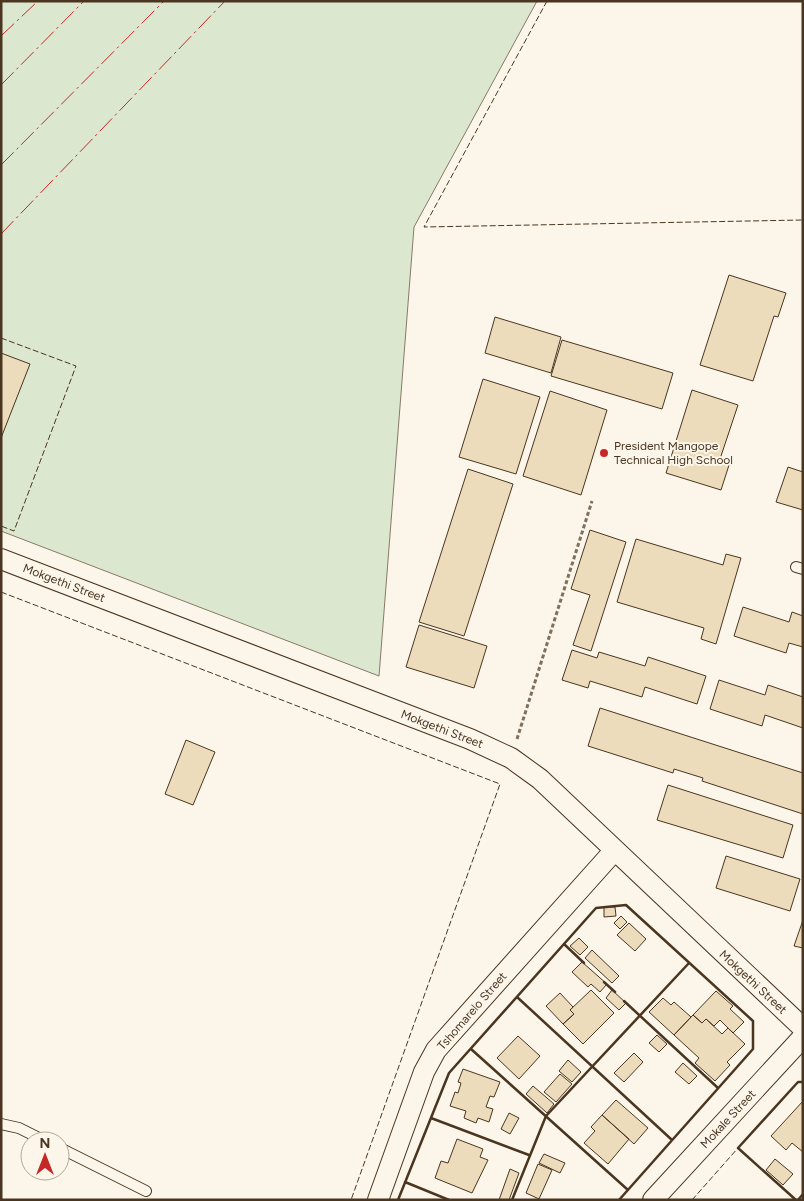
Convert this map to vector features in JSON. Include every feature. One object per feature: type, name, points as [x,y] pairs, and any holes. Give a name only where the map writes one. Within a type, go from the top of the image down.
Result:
[{"type":"street","name":"Mokgethi Street","points":[[1,559],[470,739],[511,758],[540,779],[803,1028]]},
{"type":"street","name":"Tshomarelo Street","points":[[378,1200],[424,1072],[436,1050],[614,851]]},
{"type":"street","name":"Mokale Street","points":[[653,1200],[803,1037]]},
{"type":"lane","points":[[1,1124],[25,1131]]},
{"type":"lane","points":[[70,1153],[146,1191]]},
{"type":"path","points":[[511,758],[592,501]]},
{"type":"green space","points":[[1,1],[537,1],[414,227],[379,676],[1,531]]},
{"type":"building","points":[[729,275],[786,293],[778,317],[774,316],[753,381],[700,365]]},
{"type":"building","points":[[495,317],[561,337],[551,373],[485,353]]},
{"type":"building","points":[[562,340],[673,373],[662,409],[551,376]]},
{"type":"building","points":[[1,353],[30,364],[1,438]]},
{"type":"building","points":[[483,379],[540,397],[516,474],[459,457]]},
{"type":"building","points":[[692,390],[738,405],[720,459],[730,462],[721,490],[666,473]]},
{"type":"building","points":[[550,391],[607,410],[581,495],[523,476]]},
{"type":"building","points":[[788,467],[803,472],[803,510],[776,502]]},
{"type":"building","points":[[468,469],[513,484],[464,636],[419,622]]},
{"type":"building","points":[[590,530],[626,542],[591,651],[573,645],[590,595],[571,589]]},
{"type":"building","points":[[636,539],[723,565],[726,554],[741,558],[716,644],[701,639],[704,628],[617,602]]},
{"type":"building","points":[[743,607],[789,622],[792,612],[803,616],[803,647],[789,643],[786,653],[734,636]]},
{"type":"building","points":[[419,625],[487,646],[474,688],[406,667]]},
{"type":"building","points":[[572,650],[597,658],[599,652],[645,666],[648,657],[706,676],[697,704],[645,687],[642,697],[590,681],[588,688],[562,680]]},
{"type":"building","points":[[719,680],[765,695],[768,685],[803,697],[803,728],[765,715],[762,726],[710,709]]},
{"type":"building","points":[[600,708],[803,773],[803,814],[702,781],[703,778],[674,769],[673,773],[588,746]]},
{"type":"building","points":[[186,740],[215,752],[193,805],[165,794]]},
{"type":"building","points":[[668,785],[793,825],[783,858],[657,820]]},
{"type":"building","points":[[726,856],[800,879],[790,911],[716,888]]},
{"type":"building","points":[[604,907],[615,907],[616,916],[604,917]]},
{"type":"building","points":[[621,916],[627,922],[620,929],[614,923]]},
{"type":"building","points":[[803,920],[803,948],[794,946]]},
{"type":"building","points":[[629,923],[646,939],[635,951],[617,935]]},
{"type":"building","points":[[579,938],[588,947],[580,955],[570,946]]},
{"type":"building","points":[[592,950],[619,976],[612,983],[585,958]]},
{"type":"building","points":[[582,962],[607,984],[600,992],[591,984],[588,987],[572,972]]},
{"type":"building","points":[[591,990],[614,1013],[583,1044],[563,1024],[574,1014],[570,1010]]},
{"type":"building","points":[[612,990],[626,1003],[619,1010],[606,998]]},
{"type":"building","points":[[716,991],[733,1006],[730,1009],[744,1022],[733,1033],[720,1020],[714,1026],[706,1019],[702,1023],[693,1015]]},
{"type":"building","points":[[560,993],[573,1007],[570,1010],[574,1014],[563,1024],[546,1006]]},
{"type":"building","points":[[663,998],[671,1005],[674,1002],[691,1017],[674,1035],[649,1012]]},
{"type":"building","points":[[693,1015],[702,1023],[706,1019],[722,1034],[728,1028],[745,1044],[727,1062],[730,1065],[715,1081],[695,1063],[699,1058],[674,1035]]},
{"type":"building","points":[[657,1035],[667,1044],[659,1052],[649,1043]]},
{"type":"building","points":[[518,1036],[540,1056],[519,1079],[497,1058]]},
{"type":"building","points":[[634,1053],[643,1062],[624,1082],[614,1073]]},
{"type":"building","points":[[568,1060],[581,1072],[572,1082],[559,1071]]},
{"type":"building","points":[[683,1063],[697,1076],[689,1084],[675,1072]]},
{"type":"building","points":[[463,1069],[500,1082],[494,1097],[490,1096],[486,1107],[493,1109],[489,1122],[478,1118],[476,1123],[464,1118],[466,1111],[450,1106],[455,1092],[458,1093],[461,1083],[458,1082]]},
{"type":"building","points":[[560,1074],[572,1084],[556,1102],[544,1092]]},
{"type":"building","points":[[533,1086],[554,1104],[547,1113],[526,1094]]},
{"type":"building","points":[[616,1100],[648,1128],[634,1144],[602,1115]]},
{"type":"building","points":[[803,1101],[803,1152],[792,1143],[786,1150],[771,1136]]},
{"type":"building","points":[[509,1113],[519,1118],[510,1134],[501,1129]]},
{"type":"building","points":[[602,1115],[629,1139],[608,1164],[584,1143],[595,1131],[591,1127]]},
{"type":"building","points":[[457,1139],[483,1149],[480,1157],[488,1160],[472,1193],[435,1178],[441,1161],[448,1163]]},
{"type":"building","points":[[544,1154],[565,1163],[560,1173],[539,1163]]},
{"type":"building","points":[[775,1159],[793,1174],[783,1185],[766,1170]]},
{"type":"building","points":[[538,1164],[552,1170],[539,1199],[526,1193]]},
{"type":"building","points":[[510,1169],[519,1173],[509,1200],[499,1200]]},
{"type":"fence","points":[[547,1],[424,227],[803,220]]},
{"type":"fence","points":[[1,338],[76,366],[14,531],[1,526]]},
{"type":"fence","points":[[1,592],[500,784],[351,1200]]},
{"type":"fence","points":[[692,1200],[738,1148]]},
{"type":"wall","points":[[398,1200],[449,1073],[596,908],[626,905],[753,1021],[753,1049],[619,1200]]},
{"type":"wall","points":[[564,944],[584,963]]},
{"type":"wall","points":[[512,1200],[546,1116],[689,963]]},
{"type":"wall","points":[[604,982],[615,992]]},
{"type":"wall","points":[[517,997],[672,1140]]},
{"type":"wall","points":[[624,1001],[718,1088]]},
{"type":"wall","points":[[471,1049],[628,1190]]},
{"type":"wall","points":[[796,1200],[738,1148],[798,1082],[803,1082]]},
{"type":"wall","points":[[431,1118],[529,1155]]},
{"type":"wall","points":[[405,1182],[449,1200]]},
{"type":"wall","points":[[798,1200],[803,1194]]},
{"type":"power","points":[[1,36],[38,1]]},
{"type":"power","points":[[1,85],[84,1]]},
{"type":"power","points":[[1,165],[164,1]]},
{"type":"power","points":[[1,234],[225,1]]},
{"type":"place","name":"President Mangope Technical High School","points":[[604,453]]}]
